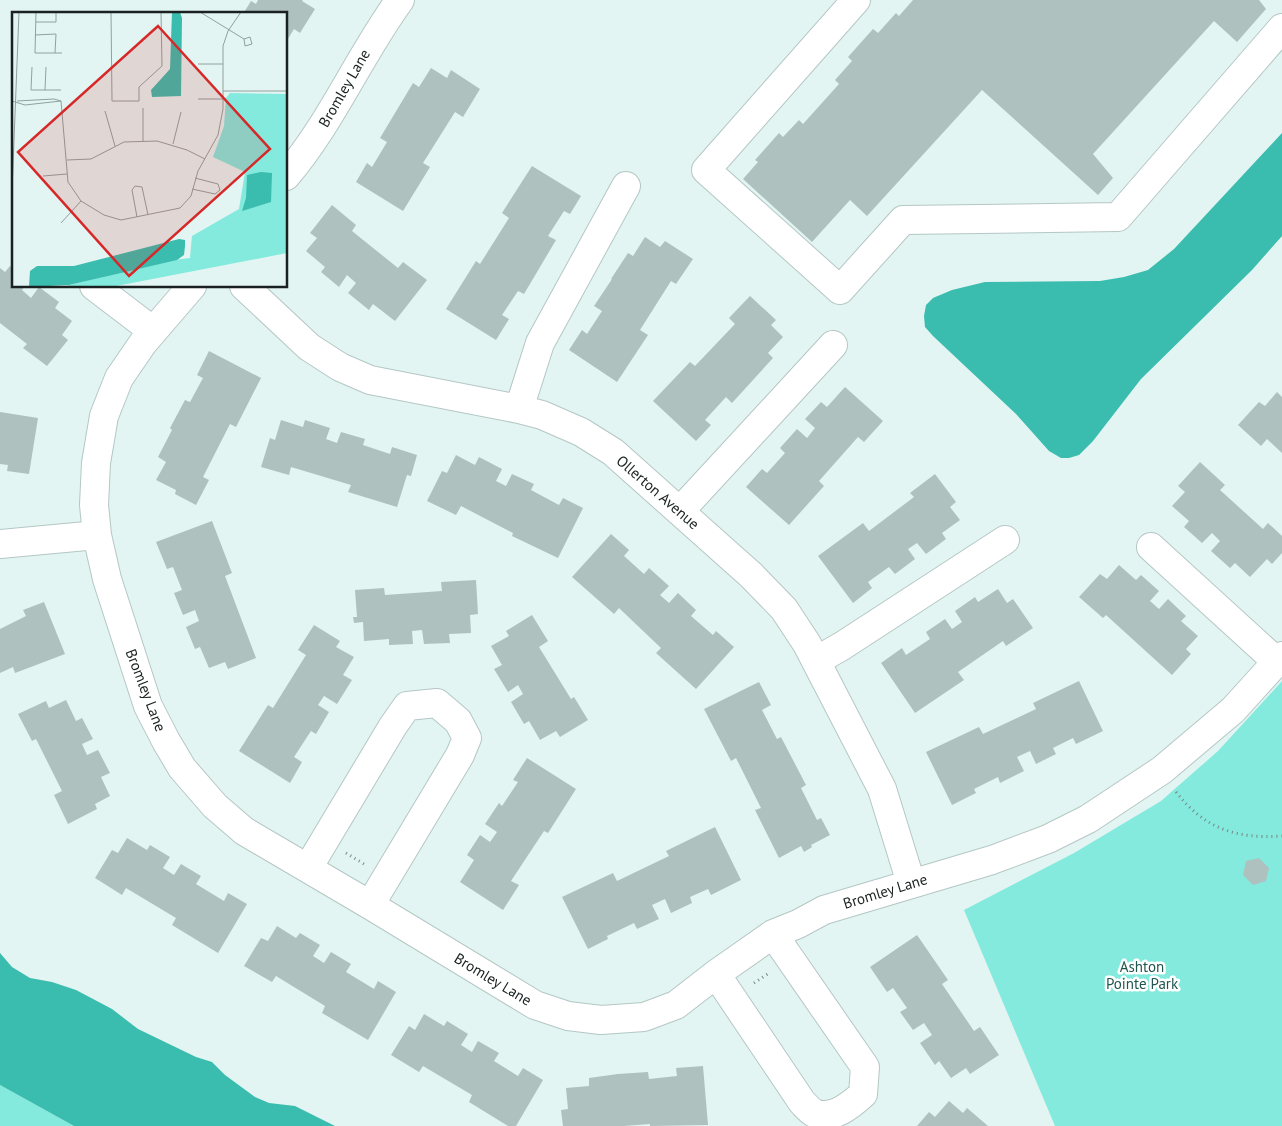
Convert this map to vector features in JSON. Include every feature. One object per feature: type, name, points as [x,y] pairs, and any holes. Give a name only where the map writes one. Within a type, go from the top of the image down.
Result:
[{"type":"street","name":"Bromley Lane","points":[[288,174],[300,160],[319,131],[364,54],[400,0]]},
{"type":"street","points":[[856,0],[706,170],[840,290],[903,220],[1118,217],[1282,28]]},
{"type":"street","points":[[520,409],[540,343],[626,186]]},
{"type":"street","points":[[97,288],[153,331]]},
{"type":"street","name":"Bromley Lane","points":[[190,288],[153,331],[119,378],[104,416],[96,463],[94,505],[97,534],[107,579],[148,706],[182,768],[215,806],[244,832],[308,868],[535,1005],[568,1016],[601,1020],[644,1016],[676,1006],[716,974],[773,934],[798,924],[824,910],[912,882],[992,860],[1048,839],[1088,819],[1160,772],[1233,710],[1279,659]]},
{"type":"street","name":"Ollerton Avenue","points":[[246,288],[309,347],[340,367],[370,380],[520,409],[542,415],[581,432],[613,452],[752,575],[784,609],[816,661],[882,789],[912,882]]},
{"type":"street","points":[[680,511],[833,345]]},
{"type":"street","points":[[0,544],[97,534]]},
{"type":"street","points":[[816,661],[1005,540]]},
{"type":"street","points":[[1151,547],[1279,659]]},
{"type":"street","points":[[308,868],[393,726],[407,706],[437,703],[458,721],[467,738],[460,756],[370,905]]},
{"type":"street","points":[[716,974],[802,1102],[814,1113],[830,1114],[846,1108],[863,1094],[865,1067],[773,934]]},
{"type":"path","points":[[1160,772],[1186,805],[1213,826],[1237,835],[1282,836]]},
{"type":"path","points":[[338,848],[371,869]]},
{"type":"path","points":[[752,984],[776,968]]},
{"type":"green space","name":"Ashton Pointe Park","points":[[1282,681],[1282,1126],[1055,1126],[964,910],[1074,853],[1161,801],[1218,751]]},
{"type":"green space","points":[[0,1085],[74,1126],[0,1126]]},
{"type":"shaded area","points":[[1282,133],[1282,236],[1252,270],[1141,379],[1093,441],[1079,455],[1061,458],[1049,451],[1016,414],[925,327],[926,305],[933,298],[952,290],[985,282],[1100,281],[1148,270],[1174,249]]},
{"type":"shaded area","points":[[0,953],[12,967],[30,978],[52,982],[76,990],[112,1009],[138,1029],[196,1057],[212,1062],[225,1075],[255,1097],[269,1103],[295,1106],[335,1126],[74,1126],[0,1085]]},
{"type":"building","points":[[258,0],[303,0],[315,9],[300,33],[294,29],[288,39],[288,12],[244,12],[251,1],[256,4]]},
{"type":"building","points":[[913,0],[1259,0],[1266,9],[1237,42],[1214,21],[1093,154],[1113,178],[1098,195],[982,90],[867,216],[850,200],[812,242],[743,179],[758,162],[755,160],[779,133],[783,137],[799,120],[803,124],[839,84],[835,80],[852,61],[848,57],[873,29],[878,33],[896,13],[899,16]]},
{"type":"building","points":[[431,68],[447,78],[451,70],[480,89],[463,117],[455,112],[423,163],[430,167],[403,211],[356,182],[367,163],[372,167],[387,142],[380,138],[413,83],[419,87]]},
{"type":"building","points":[[532,166],[581,196],[570,214],[564,211],[548,236],[556,240],[524,294],[518,291],[502,315],[509,319],[496,340],[446,309],[476,261],[480,264],[509,218],[502,213]]},
{"type":"building","points":[[332,205],[356,225],[352,231],[398,268],[403,262],[427,280],[395,321],[373,304],[369,310],[348,293],[356,283],[347,275],[339,287],[321,272],[325,267],[306,251],[317,238],[310,233]]},
{"type":"building","points":[[645,237],[660,247],[665,241],[693,259],[676,284],[671,281],[640,330],[648,335],[617,382],[569,350],[582,330],[587,334],[602,311],[594,306],[628,253],[633,256]]},
{"type":"building","points":[[10,266],[12,268],[12,288],[24,288],[22,290],[31,298],[38,288],[40,288],[59,302],[55,308],[72,321],[62,335],[68,340],[47,366],[23,348],[27,344],[0,323],[0,268],[5,272]]},
{"type":"building","points":[[750,296],[776,320],[771,325],[783,337],[768,353],[773,358],[732,403],[726,397],[705,420],[711,425],[696,441],[653,401],[690,362],[695,366],[735,324],[729,318]]},
{"type":"building","points":[[209,351],[261,378],[236,427],[230,424],[203,477],[209,480],[196,505],[175,494],[176,490],[156,480],[166,462],[158,457],[172,430],[170,428],[185,400],[190,402],[203,378],[197,375]]},
{"type":"building","points":[[845,387],[883,421],[864,442],[858,437],[819,481],[824,486],[789,525],[746,487],[762,469],[767,473],[785,453],[780,448],[797,429],[807,438],[815,428],[805,419],[821,402],[827,407]]},
{"type":"building","points":[[1277,392],[1282,397],[1282,453],[1267,439],[1261,446],[1238,425],[1259,402],[1265,406]]},
{"type":"building","points":[[0,412],[38,418],[29,474],[7,471],[8,465],[0,464]]},
{"type":"building","points":[[281,420],[303,427],[305,420],[330,428],[326,439],[337,443],[341,432],[365,439],[363,445],[390,454],[392,447],[417,455],[411,476],[407,475],[397,507],[348,492],[351,485],[291,467],[289,475],[261,467],[270,438],[275,440]]},
{"type":"building","points":[[456,455],[475,465],[479,457],[502,469],[496,481],[506,486],[512,474],[534,484],[531,490],[559,505],[563,498],[583,508],[558,558],[512,536],[513,533],[461,506],[456,515],[427,501],[442,471],[447,473]]},
{"type":"building","points":[[1200,462],[1225,485],[1220,490],[1263,529],[1268,523],[1282,536],[1282,553],[1272,564],[1267,559],[1250,577],[1235,563],[1230,568],[1211,551],[1220,541],[1212,533],[1202,543],[1184,527],[1189,521],[1172,506],[1185,492],[1178,486]]},
{"type":"building","points":[[935,474],[956,502],[950,507],[960,520],[942,533],[946,539],[926,554],[917,543],[908,549],[915,559],[895,574],[889,567],[868,582],[872,588],[853,603],[818,556],[863,523],[869,531],[914,497],[910,493]]},
{"type":"building","points":[[212,521],[232,573],[225,576],[256,658],[228,669],[225,662],[209,668],[200,647],[195,649],[186,627],[199,621],[195,610],[183,615],[174,593],[182,590],[173,567],[167,569],[156,542]]},
{"type":"building","points":[[611,534],[629,550],[624,556],[644,574],[649,568],[669,586],[660,595],[669,603],[678,593],[696,610],[691,616],[713,635],[716,631],[734,647],[696,689],[656,653],[661,648],[619,608],[614,614],[572,577]]},
{"type":"building","points":[[1119,565],[1136,580],[1141,575],[1159,591],[1150,601],[1159,609],[1168,599],[1186,616],[1181,621],[1198,636],[1186,649],[1191,654],[1172,675],[1106,615],[1103,618],[1079,597],[1100,574],[1107,579]]},
{"type":"building","points":[[476,580],[478,614],[470,615],[471,633],[449,634],[450,643],[424,644],[422,630],[412,631],[413,644],[389,645],[389,639],[364,641],[363,622],[354,623],[353,617],[357,617],[355,590],[384,588],[385,595],[442,591],[441,582]]},
{"type":"building","points":[[998,589],[1007,603],[1013,599],[1033,628],[1006,646],[1003,641],[958,672],[964,680],[915,713],[881,663],[902,648],[906,655],[930,639],[926,632],[945,619],[952,629],[962,622],[955,611],[975,597],[978,602]]},
{"type":"building","points":[[44,602],[65,654],[15,673],[13,667],[0,673],[0,629],[26,616],[23,610]]},
{"type":"building","points":[[532,615],[548,641],[539,647],[571,699],[574,697],[588,720],[560,737],[556,731],[540,740],[529,721],[524,724],[511,702],[523,694],[518,685],[508,692],[494,669],[502,665],[491,646],[509,636],[506,631]]},
{"type":"building","points":[[314,625],[340,641],[336,647],[354,657],[343,675],[352,680],[337,704],[324,696],[318,705],[329,712],[316,734],[311,731],[294,757],[302,762],[290,783],[239,751],[268,705],[273,708],[306,655],[298,650]]},
{"type":"building","points":[[1079,681],[1103,731],[1076,744],[1073,738],[1053,748],[1056,754],[1036,764],[1030,751],[1017,757],[1024,771],[1000,783],[998,777],[974,789],[976,793],[952,805],[926,752],[979,727],[983,734],[1036,709],[1033,703]]},
{"type":"building","points":[[759,682],[771,705],[762,710],[777,739],[781,737],[806,785],[801,788],[817,820],[821,818],[830,835],[811,845],[812,847],[804,852],[801,846],[779,858],[755,810],[761,808],[736,758],[731,761],[704,709]]},
{"type":"building","points":[[66,700],[76,721],[82,718],[93,739],[82,744],[87,755],[98,750],[110,773],[101,777],[110,796],[95,804],[97,809],[68,824],[54,795],[62,791],[36,739],[32,741],[18,714],[46,701],[49,708]]},
{"type":"building","points":[[527,758],[576,789],[548,833],[544,831],[511,881],[519,885],[503,910],[460,882],[474,860],[467,855],[480,835],[490,842],[497,832],[485,824],[499,803],[502,806],[518,782],[513,780]]},
{"type":"building","points":[[715,827],[741,880],[711,895],[708,889],[690,897],[692,903],[671,913],[665,899],[652,905],[659,919],[637,929],[634,923],[607,936],[608,939],[588,949],[562,897],[613,873],[617,881],[669,856],[666,851]]},
{"type":"building","points":[[127,838],[147,850],[150,845],[170,857],[163,868],[174,875],[181,864],[201,876],[196,884],[224,901],[228,893],[247,904],[218,953],[172,925],[176,918],[126,888],[122,895],[95,878],[112,850],[118,853]]},
{"type":"building","points":[[1259,858],[1269,868],[1266,881],[1253,885],[1243,875],[1246,861]]},
{"type":"building","points":[[277,926],[296,938],[300,933],[320,945],[313,956],[324,963],[331,952],[351,964],[346,972],[374,989],[378,981],[396,992],[368,1040],[322,1013],[325,1006],[276,976],[272,982],[244,966],[261,938],[268,941]]},
{"type":"building","points":[[917,935],[948,980],[942,984],[974,1031],[980,1027],[999,1055],[970,1074],[966,1068],[951,1078],[939,1061],[935,1065],[920,1043],[932,1035],[924,1023],[913,1030],[900,1012],[907,1008],[893,988],[887,992],[870,967]]},
{"type":"building","points":[[424,1014],[444,1026],[447,1021],[468,1034],[461,1045],[472,1052],[478,1041],[499,1053],[494,1061],[518,1076],[523,1068],[543,1080],[516,1126],[508,1126],[469,1102],[472,1095],[423,1066],[419,1072],[391,1055],[409,1026],[415,1030]]},
{"type":"building","points":[[703,1066],[708,1125],[563,1126],[561,1110],[568,1109],[566,1088],[589,1086],[589,1078],[648,1072],[649,1079],[677,1076],[676,1068]]},
{"type":"building","points":[[949,1101],[963,1113],[967,1108],[988,1126],[917,1126],[929,1112],[935,1117]]}]
